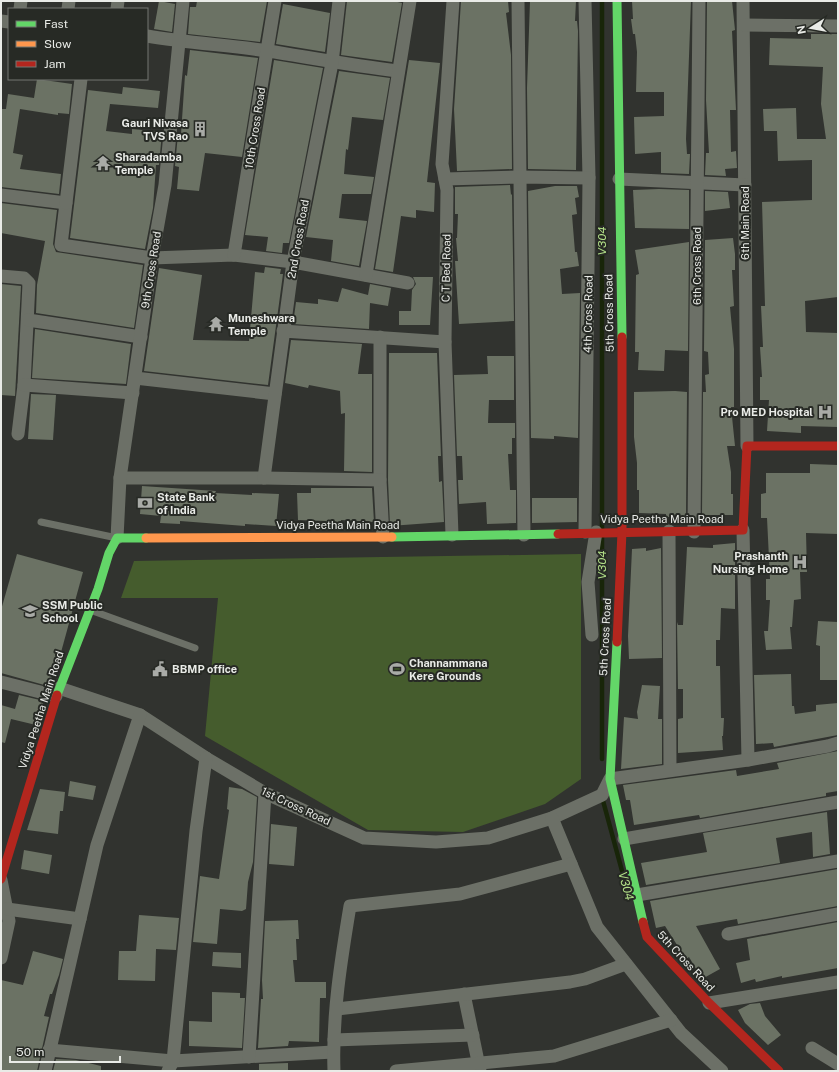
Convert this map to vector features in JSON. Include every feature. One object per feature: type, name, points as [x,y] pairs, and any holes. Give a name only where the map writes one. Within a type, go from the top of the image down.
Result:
[{"type":"street","name":"9th Cross Road","points":[[117,538],[120,478],[152,258],[165,185],[177,42],[182,1]]},
{"type":"street","name":"10th Cross Road","points":[[234,255],[275,1]]},
{"type":"street","name":"2nd Cross Road","points":[[264,478],[293,262],[332,63],[339,1]]},
{"type":"street","points":[[366,275],[410,1]]},
{"type":"street","name":"C T Bed Road","points":[[452,535],[445,342],[447,190],[442,164],[453,1]]},
{"type":"street","points":[[518,1],[524,535]]},
{"type":"street","name":"4th Cross Road","points":[[585,1],[597,532],[588,582],[592,635]]},
{"type":"street","name":"5th Cross Road","points":[[617,1],[622,532],[610,779],[647,937],[709,1003],[779,1071]]},
{"type":"street","name":"6th Cross Road","points":[[694,532],[699,1]]},
{"type":"street","name":"6th Main Road","points":[[743,1],[747,446]]},
{"type":"street","points":[[744,25],[838,26]]},
{"type":"street","points":[[148,36],[177,42],[268,51],[332,63],[398,71]]},
{"type":"street","points":[[81,80],[61,246],[152,258],[234,255],[293,262],[408,283]]},
{"type":"street","points":[[445,179],[519,177],[589,178]]},
{"type":"street","points":[[619,179],[745,185]]},
{"type":"street","points":[[1,195],[66,203]]},
{"type":"street","points":[[1,276],[24,278],[29,284],[24,385],[18,434]]},
{"type":"street","points":[[28,320],[141,337]]},
{"type":"street","points":[[283,330],[445,342]]},
{"type":"street","points":[[380,337],[380,480],[383,537]]},
{"type":"street","points":[[135,378],[275,394]]},
{"type":"street","points":[[24,385],[133,393]]},
{"type":"street","points":[[748,760],[743,530],[747,446],[838,446]]},
{"type":"street","points":[[120,478],[380,480]]},
{"type":"street","name":"Vidya Peetha Main Road","points":[[1,880],[58,692],[117,538],[383,537],[743,530]]},
{"type":"street","points":[[669,531],[670,770]]},
{"type":"street","name":"1st Cross Road","points":[[1,682],[58,692],[140,715],[206,758],[265,793],[364,838],[436,842],[488,838],[552,818],[602,795],[610,779]]},
{"type":"street","points":[[45,1071],[97,845],[140,715]]},
{"type":"street","points":[[610,779],[748,760],[838,743]]},
{"type":"street","points":[[171,1066],[196,832],[206,758]]},
{"type":"street","points":[[249,1057],[265,793]]},
{"type":"street","points":[[624,839],[838,802]]},
{"type":"street","points":[[552,818],[597,927],[681,1033],[722,1071]]},
{"type":"street","points":[[637,895],[838,861]]},
{"type":"street","points":[[334,1071],[334,1046],[337,1009],[342,959],[350,906],[460,894],[571,864]]},
{"type":"street","points":[[1,880],[9,921],[1,958]]},
{"type":"street","points":[[7,909],[80,919]]},
{"type":"street","points":[[728,934],[838,914]]},
{"type":"street","points":[[337,1009],[570,982],[585,979],[626,964]]},
{"type":"street","points":[[709,1003],[838,982]]},
{"type":"street","points":[[464,994],[480,1067]]},
{"type":"street","points":[[396,1071],[480,1067],[554,1056],[671,1020]]},
{"type":"street","points":[[49,1050],[171,1066],[334,1046],[474,1035]]},
{"type":"street","points":[[812,1048],[838,1064]]},
{"type":"lane","points":[[42,522],[117,538]]},
{"type":"lane","points":[[90,610],[196,648]]},
{"type":"green space","name":"Channammana Kere Grounds","points":[[581,554],[581,779],[545,804],[463,832],[368,830],[205,736],[218,598],[121,598],[134,561]]},
{"type":"building","points":[[159,1],[175,4],[172,32],[154,29]]},
{"type":"building","points":[[197,1],[267,1],[260,42],[188,34],[190,7],[196,7]]},
{"type":"building","points":[[347,1],[393,1],[402,3],[392,62],[341,55]]},
{"type":"building","points":[[461,1],[508,1],[509,12],[506,13],[511,55],[512,169],[457,171],[454,109]]},
{"type":"building","points":[[530,1],[576,1],[575,21],[577,21],[578,31],[576,170],[528,169],[527,88]]},
{"type":"building","points":[[632,1],[691,1],[686,139],[687,154],[690,154],[689,174],[661,173],[661,152],[635,154],[634,117],[664,116],[664,92],[636,92],[637,52],[635,34],[633,34],[631,19],[633,19]]},
{"type":"building","points":[[707,1],[732,1],[735,30],[732,31],[736,110],[730,110],[731,152],[736,151],[737,168],[725,169],[726,176],[705,175],[706,153],[709,153],[706,100]]},
{"type":"building","points":[[283,4],[330,13],[325,52],[276,44]]},
{"type":"building","points":[[811,34],[838,34],[838,297],[805,301],[806,332],[838,333],[838,427],[801,426],[801,433],[767,431],[769,400],[760,400],[760,377],[762,377],[760,347],[763,347],[761,306],[765,306],[762,202],[812,200],[812,160],[778,161],[777,131],[764,131],[763,109],[796,108],[797,139],[826,139],[821,104],[823,67],[769,65],[770,38],[811,39]]},
{"type":"building","points":[[190,50],[258,58],[242,157],[205,153],[199,191],[177,189],[179,167],[175,166],[178,134],[181,134],[185,75],[187,76]]},
{"type":"building","points":[[274,60],[323,68],[289,243],[283,243],[282,253],[266,251],[268,237],[245,235]]},
{"type":"building","points":[[409,60],[440,63],[427,182],[435,183],[434,212],[416,210],[416,218],[401,216],[393,272],[375,269]]},
{"type":"building","points":[[339,71],[390,78],[383,120],[352,117],[348,150],[346,149],[344,174],[374,177],[371,194],[342,194],[339,218],[367,221],[359,266],[331,261],[333,240],[306,237]]},
{"type":"building","points":[[37,80],[72,84],[69,114],[58,113],[58,115],[20,109],[13,153],[23,155],[20,169],[61,174],[59,194],[1,187],[1,109],[6,109],[8,94],[34,98]]},
{"type":"building","points":[[123,87],[160,91],[158,108],[110,104],[106,131],[132,134],[132,129],[162,132],[159,165],[156,165],[153,208],[145,249],[70,238],[88,90],[122,94]]},
{"type":"building","points":[[510,185],[511,195],[512,194],[514,321],[459,324],[455,261],[458,261],[456,238],[458,214],[455,214],[455,187]]},
{"type":"building","points":[[555,186],[577,186],[579,197],[575,198],[577,214],[572,215],[575,252],[577,252],[579,266],[560,269],[562,294],[580,293],[578,438],[554,436],[554,439],[531,438],[528,191]]},
{"type":"building","points":[[633,190],[689,190],[689,229],[635,228]]},
{"type":"building","points":[[705,191],[728,192],[730,208],[705,211]]},
{"type":"building","points":[[1,203],[57,210],[53,244],[56,252],[143,265],[134,328],[36,313],[37,285],[45,241],[1,233]]},
{"type":"building","points":[[733,238],[735,254],[735,270],[732,270],[734,306],[730,307],[734,349],[734,407],[731,407],[735,446],[727,446],[731,472],[731,494],[733,494],[733,515],[702,515],[703,392],[706,392],[705,375],[709,374],[708,352],[704,351],[705,240]]},
{"type":"building","points":[[689,242],[688,351],[665,350],[664,371],[638,370],[639,352],[635,352],[636,275],[639,274],[635,250]]},
{"type":"building","points":[[265,267],[281,269],[280,274],[283,274],[268,385],[144,371],[159,268],[202,275],[193,340],[249,341],[255,272],[264,273]]},
{"type":"building","points":[[413,277],[433,277],[430,325],[399,325],[399,311],[411,311],[412,290],[416,284]]},
{"type":"building","points":[[1,284],[21,286],[15,396],[1,395]]},
{"type":"building","points":[[370,284],[391,288],[388,306],[370,303],[369,329],[293,324],[296,302],[318,304],[318,299],[338,302],[342,288],[368,295]]},
{"type":"building","points":[[35,329],[131,344],[126,384],[32,378]]},
{"type":"building","points":[[291,340],[362,344],[358,374],[372,374],[372,472],[344,471],[345,413],[341,414],[340,391],[309,385],[308,388],[285,383]]},
{"type":"building","points":[[389,353],[437,353],[441,456],[438,456],[439,482],[442,481],[444,522],[390,526],[388,480]]},
{"type":"building","points":[[487,356],[514,356],[514,400],[489,400],[488,423],[515,423],[515,438],[512,438],[512,454],[508,454],[510,490],[516,490],[516,523],[487,524],[486,502],[459,504],[458,480],[463,480],[462,456],[457,456],[454,375],[488,374]]},
{"type":"building","points":[[634,392],[687,392],[686,517],[666,517],[666,514],[639,513],[639,490],[637,490],[637,463],[634,437]]},
{"type":"building","points":[[31,394],[56,395],[53,440],[28,439]]},
{"type":"building","points":[[810,464],[838,465],[838,534],[806,533],[807,572],[800,572],[801,599],[794,600],[792,627],[790,627],[792,649],[766,650],[764,631],[768,631],[770,600],[766,600],[766,579],[770,579],[767,518],[761,518],[761,494],[766,493],[766,473],[810,473]]},
{"type":"building","points":[[142,486],[216,491],[215,493],[252,495],[252,493],[279,494],[276,526],[245,524],[245,526],[180,521],[180,524],[160,523],[161,516],[140,514]]},
{"type":"building","points":[[311,488],[372,488],[374,522],[341,520],[341,524],[326,523],[326,521],[298,520],[297,493],[311,493]]},
{"type":"building","points":[[532,498],[577,498],[577,522],[532,523]]},
{"type":"building","points":[[735,543],[735,609],[721,608],[720,640],[716,640],[716,666],[720,666],[721,718],[724,718],[722,736],[723,750],[678,753],[678,719],[683,718],[683,689],[678,689],[677,622],[678,625],[683,625],[687,547],[713,548],[713,545]]},
{"type":"building","points":[[646,548],[646,551],[661,548],[662,658],[629,659],[628,636],[632,549]]},
{"type":"building","points":[[17,554],[83,572],[60,656],[48,686],[1,673],[1,610]]},
{"type":"building","points":[[818,621],[838,622],[838,680],[820,680],[820,646],[816,645]]},
{"type":"building","points":[[791,674],[792,706],[794,706],[795,714],[816,711],[816,705],[838,703],[838,735],[774,747],[773,743],[756,744],[754,675]]},
{"type":"building","points":[[642,685],[660,686],[658,719],[662,719],[662,764],[621,769],[624,717],[638,719],[637,712]]},
{"type":"building","points":[[19,695],[44,701],[36,725],[11,719],[5,743],[1,742],[1,705],[15,709]]},
{"type":"building","points":[[838,751],[838,791],[826,793],[826,796],[700,818],[699,815],[634,825],[630,800],[626,800],[623,785],[736,770],[737,776],[779,769],[777,763]]},
{"type":"building","points":[[70,781],[96,786],[93,800],[68,796]]},
{"type":"building","points":[[229,787],[242,789],[257,797],[253,862],[248,882],[246,909],[242,911],[220,909],[217,944],[193,942],[200,876],[219,879],[229,810],[227,809]]},
{"type":"building","points":[[40,789],[65,792],[63,811],[60,811],[58,834],[27,830]]},
{"type":"building","points":[[827,812],[830,854],[813,857],[812,832],[776,838],[780,863],[646,885],[641,863],[707,852],[703,833]]},
{"type":"building","points":[[271,824],[297,827],[294,866],[269,864]]},
{"type":"building","points":[[24,850],[52,855],[49,874],[21,869]]},
{"type":"building","points":[[838,869],[838,906],[738,924],[737,919],[696,926],[720,969],[702,979],[689,957],[686,959],[665,926],[656,928],[650,901]]},
{"type":"building","points":[[139,915],[179,918],[176,950],[156,949],[155,981],[118,980],[119,951],[136,951]]},
{"type":"building","points":[[298,920],[299,939],[296,939],[297,960],[293,960],[295,982],[326,982],[326,998],[320,998],[319,1042],[289,1041],[288,1046],[258,1048],[261,999],[263,999],[262,980],[265,921]]},
{"type":"building","points":[[838,922],[838,968],[782,978],[782,976],[756,982],[755,979],[741,983],[736,963],[750,960],[747,939]]},
{"type":"building","points":[[33,951],[63,959],[52,994],[50,994],[44,1016],[49,1017],[37,1071],[1,1071],[1,980],[23,985]]},
{"type":"building","points":[[213,952],[241,953],[241,968],[212,966]]},
{"type":"building","points":[[212,992],[240,993],[240,998],[245,998],[242,1048],[189,1046],[189,1021],[212,1022]]},
{"type":"building","points":[[760,1003],[765,1016],[781,1035],[768,1045],[745,1023],[738,1010],[750,1004]]},
{"type":"building","points":[[56,1059],[76,1060],[101,1066],[101,1071],[53,1071]]},
{"type":"building","points":[[288,1063],[288,1071],[259,1071],[259,1064]]},
{"type":"waterway","name":"V304","points":[[602,1],[602,529]]},
{"type":"waterway","name":"V304","points":[[602,537],[602,759]]},
{"type":"waterway","name":"V304","points":[[602,797],[622,871]]},
{"type":"traffic: fast","points":[[617,1],[622,337]]},
{"type":"traffic: fast","points":[[392,537],[558,534]]},
{"type":"traffic: fast","points":[[57,695],[98,589],[109,553],[117,538],[146,538]]},
{"type":"traffic: fast","points":[[617,642],[610,779],[643,922]]},
{"type":"traffic: slow","points":[[146,538],[392,537]]},
{"type":"traffic: jam","points":[[617,642],[622,532],[622,337]]},
{"type":"traffic: jam","points":[[558,534],[743,530],[747,446],[838,446]]},
{"type":"traffic: jam","points":[[1,879],[57,695]]},
{"type":"traffic: jam","points":[[643,922],[647,937],[709,1003],[779,1071]]},
{"type":"place","name":"Gauri Nivasa TVS Rao","points":[[200,129]]},
{"type":"place","name":"Sharadamba Temple","points":[[103,163]]},
{"type":"place","name":"Muneshwara Temple","points":[[216,324]]},
{"type":"place","name":"Pro MED Hospital","points":[[825,412]]},
{"type":"place","name":"State Bank of India","points":[[145,503]]},
{"type":"place","name":"Prashanth Nursing Home","points":[[800,562]]},
{"type":"place","name":"SSM Public School","points":[[30,611]]},
{"type":"place","name":"BBMP office","points":[[160,669]]},
{"type":"place","name":"Channammana Kere Grounds","points":[[397,669]]}]
